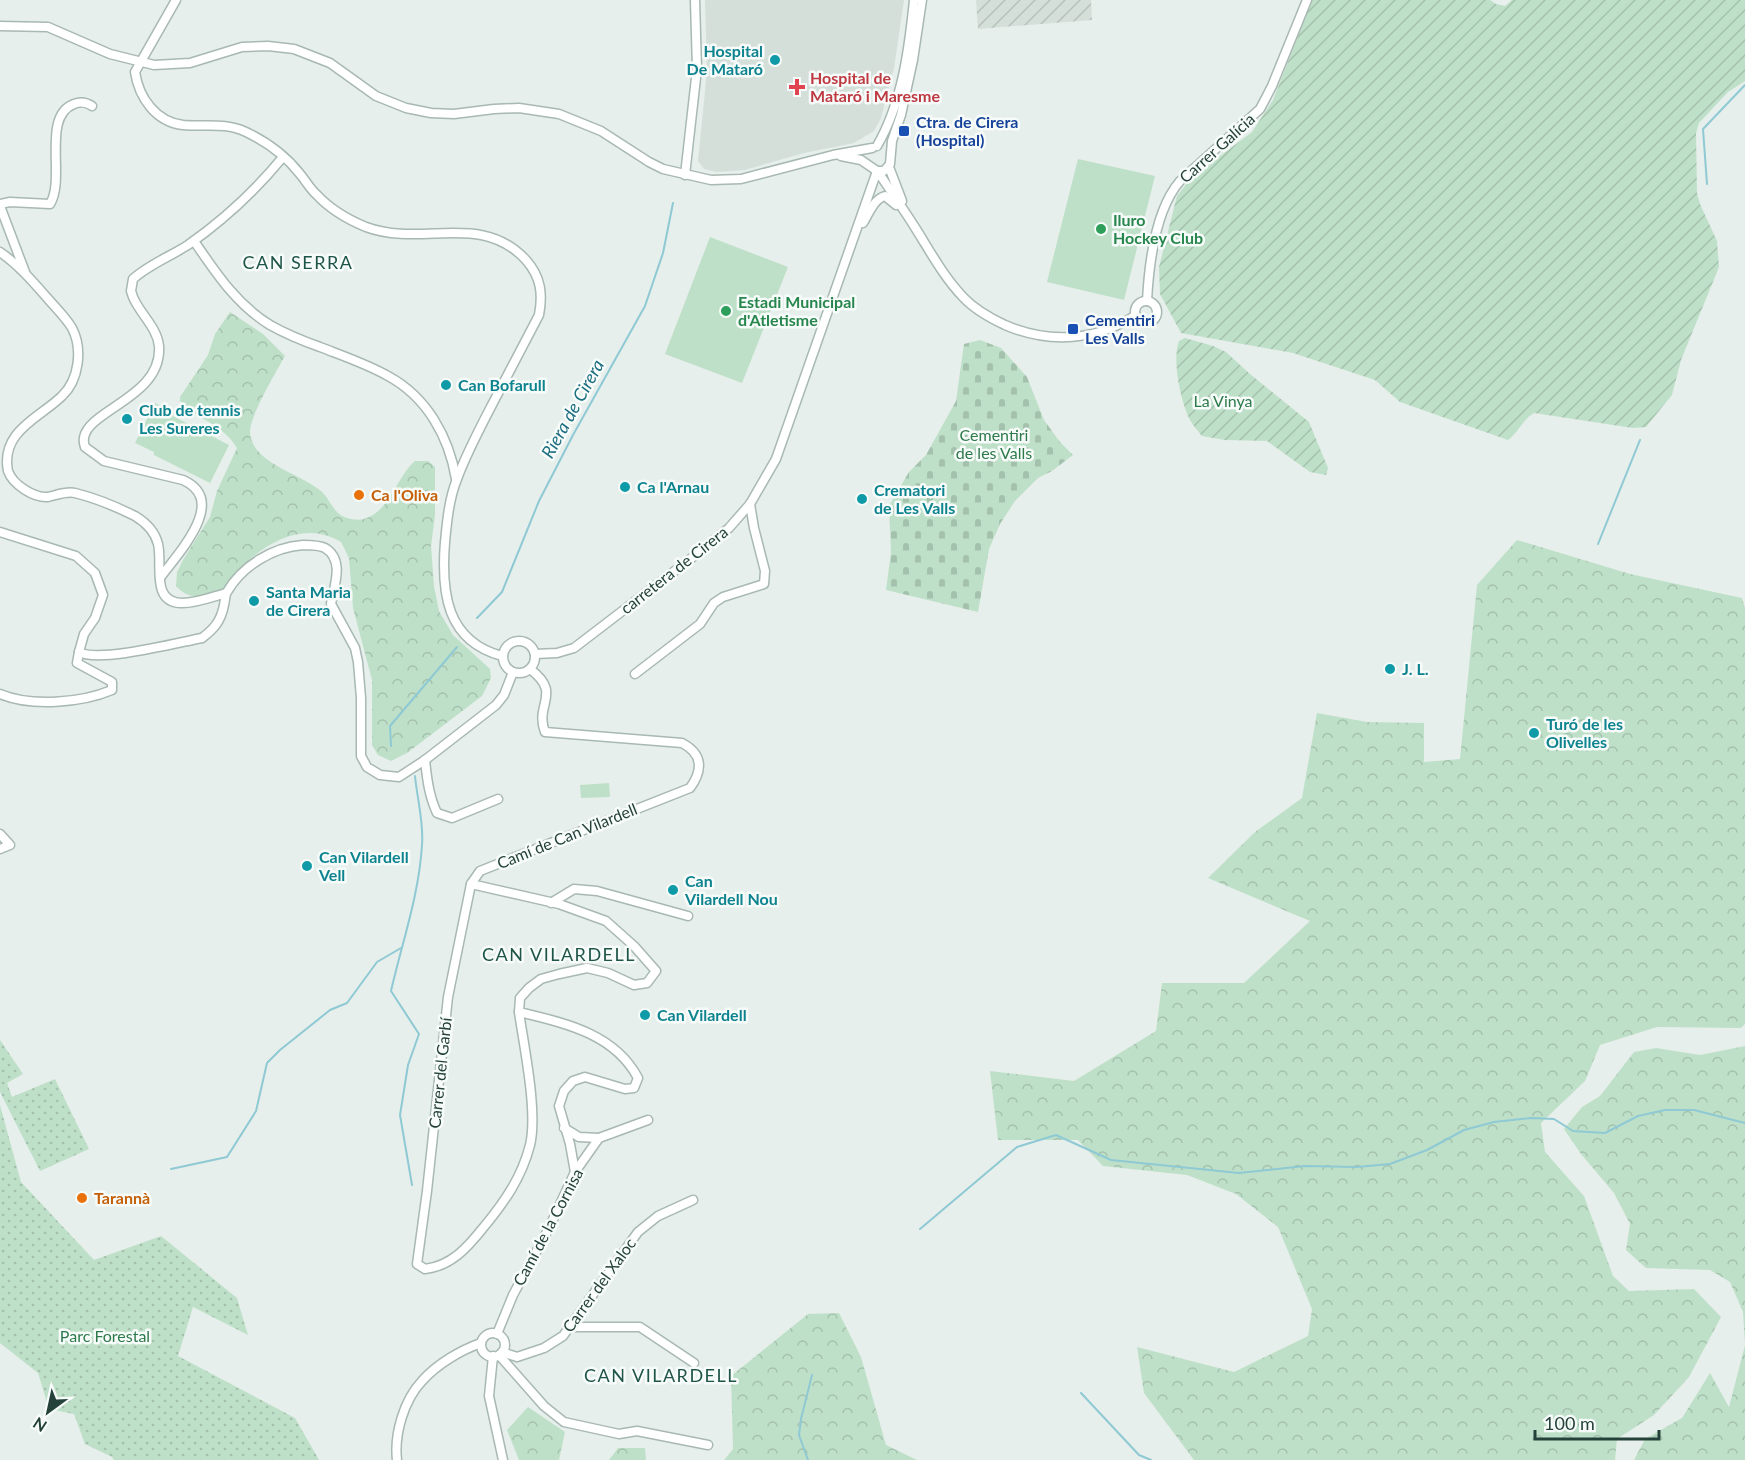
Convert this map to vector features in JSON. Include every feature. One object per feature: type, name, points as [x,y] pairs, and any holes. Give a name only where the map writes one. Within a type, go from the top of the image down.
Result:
[{"type":"street","points":[[176,0],[135,72],[139,92],[150,107],[164,119],[183,125],[229,126],[254,136],[283,157],[315,194],[356,223],[377,231],[404,235],[485,234],[514,249],[536,273],[542,292],[539,315],[471,444],[456,480],[447,518],[444,577],[449,608],[456,624],[468,638],[483,649],[502,656]]},
{"type":"street","points":[[685,175],[697,69],[695,0]]},
{"type":"street","points":[[868,165],[867,155],[887,130],[903,75],[914,0]]},
{"type":"street","points":[[890,153],[910,77],[922,0]]},
{"type":"street","name":"Carrer Galícia","points":[[1147,301],[1155,241],[1162,210],[1170,193],[1180,181],[1260,109],[1272,86],[1307,0]]},
{"type":"street","points":[[0,26],[48,27],[110,54],[154,65],[190,63],[226,51],[254,46],[294,49],[330,63],[376,96],[406,108],[431,113],[454,114],[519,108],[559,114],[601,131],[663,169],[711,180],[741,179],[833,155],[883,147],[892,158],[889,167],[878,172]]},
{"type":"street","points":[[26,275],[0,205],[10,202],[50,204],[54,198],[58,122],[62,113],[72,104],[87,103],[92,106]]},
{"type":"street","points":[[833,155],[855,158],[878,172],[946,277],[964,298],[986,315],[1020,331],[1051,338],[1074,338],[1098,333],[1121,325],[1136,315],[1138,305],[1147,301],[1156,307],[1157,314],[1154,319],[1144,322],[1136,315]]},
{"type":"street","points":[[160,578],[198,522],[203,505],[199,490],[193,484],[183,480],[104,461],[85,447],[83,437],[90,425],[142,388],[151,377],[156,365],[159,346],[156,335],[133,297],[131,291],[133,279],[194,241],[236,208],[283,157]]},
{"type":"street","points":[[889,167],[909,218]]},
{"type":"street","name":"carretera de Cirera","points":[[535,654],[557,653],[574,648],[729,528],[750,504],[776,459],[878,172]]},
{"type":"street","name":"carretera de Cirera","points":[[852,242],[875,202],[881,197],[890,198],[909,218]]},
{"type":"street","points":[[194,241],[226,287],[259,317],[292,336],[388,376],[412,392],[435,419],[450,455],[456,480]]},
{"type":"street","points":[[0,252],[14,262],[68,322],[75,338],[78,355],[74,379],[66,392],[21,425],[10,441],[6,457],[8,472],[21,487],[41,497],[73,493],[137,517],[151,530],[158,544],[161,591],[166,598],[180,603],[226,593]]},
{"type":"street","points":[[635,674],[700,624],[714,603],[723,597],[764,584],[765,572],[750,504]]},
{"type":"street","points":[[0,532],[76,556],[95,573],[103,595],[95,618],[84,634],[77,663],[112,682],[112,690],[54,702],[27,702],[0,694]]},
{"type":"street","points":[[79,652],[85,656],[110,655],[202,638],[214,629],[222,614],[226,593],[256,560],[280,548],[312,545],[326,549],[336,562],[338,579],[332,603],[355,648],[358,662],[362,756],[367,767],[380,775],[399,777],[425,760],[496,705],[504,695],[513,672]]},
{"type":"street","points":[[519,641],[530,646],[535,654],[530,669],[523,673],[513,672],[505,666],[502,656],[507,645],[519,641]]},
{"type":"street","name":"Camí de Can Vilardell","points":[[519,1012],[520,998],[541,979],[587,968],[608,973],[634,985],[647,983],[656,971],[634,946],[606,921],[551,903],[471,884],[480,871],[690,788],[697,778],[699,762],[694,749],[682,743],[545,732],[540,720],[547,696],[546,689],[540,677],[530,669]]},
{"type":"street","points":[[425,760],[427,783],[437,813],[452,818],[498,799]]},
{"type":"street","points":[[0,834],[10,845],[0,849]]},
{"type":"street","name":"Carrer del Garbí","points":[[471,884],[448,997],[417,1264],[425,1269],[438,1268],[453,1260],[473,1241],[503,1204],[522,1169],[531,1143],[532,1103],[519,1012]]},
{"type":"street","points":[[551,903],[574,889],[597,891],[688,916]]},
{"type":"street","points":[[519,1012],[576,1026],[617,1050],[638,1078],[634,1088],[625,1089],[585,1077],[573,1081],[564,1091],[559,1106],[575,1172]]},
{"type":"street","points":[[564,1127],[579,1137],[599,1138],[648,1120]]},
{"type":"street","name":"Camí de la Cornisa","points":[[497,1334],[513,1295],[549,1228],[575,1172],[599,1138]]},
{"type":"street","name":"Carrer del Xaloc","points":[[498,1354],[517,1357],[544,1348],[563,1336],[639,1232],[658,1216],[693,1200]]},
{"type":"street","points":[[570,1327],[640,1327],[694,1363]]},
{"type":"street","points":[[398,1460],[399,1426],[409,1401],[422,1381],[462,1350],[481,1343],[487,1335],[497,1334],[504,1342],[498,1354],[489,1396],[503,1460]]},
{"type":"street","points":[[481,1343],[483,1352],[498,1354],[544,1406],[564,1422],[619,1434],[637,1431],[708,1445]]},
{"type":"shaded area","name":"Hospital de Mataró i Maresme","points":[[705,0],[904,0],[894,68],[881,118],[874,131],[854,143],[804,153],[745,170],[717,172],[704,169],[698,161],[707,71]]},
{"type":"shaded area","points":[[976,0],[1091,0],[1092,20],[978,29]]},
{"type":"green space","points":[[1312,0],[1490,0],[1505,6],[1512,0],[1745,0],[1745,81],[1728,92],[1699,123],[1696,133],[1697,193],[1717,241],[1719,267],[1681,360],[1672,395],[1646,427],[1633,428],[1534,413],[1508,440],[1400,402],[1375,380],[1293,353],[1181,333],[1160,294],[1159,267],[1177,196],[1191,178],[1252,132],[1273,100]]},
{"type":"green space","name":"Iluro Hockey Club","points":[[1078,159],[1155,176],[1124,300],[1047,282]]},
{"type":"green space","name":"Estadi Municipal d'Atletisme","points":[[710,237],[788,267],[742,383],[665,354]]},
{"type":"green space","points":[[230,312],[263,334],[285,356],[264,393],[251,424],[252,442],[267,460],[321,491],[339,514],[356,520],[364,519],[381,509],[415,461],[428,461],[435,467],[435,515],[431,546],[434,586],[439,611],[453,635],[490,669],[491,678],[482,696],[407,753],[391,761],[378,755],[372,745],[372,680],[353,608],[349,558],[341,542],[316,533],[292,535],[258,553],[226,586],[216,593],[204,597],[192,596],[176,586],[177,572],[210,517],[217,491],[237,448],[232,440],[218,428],[180,401],[180,397],[208,355],[215,334]]},
{"type":"green space","name":"La Vinya","points":[[1185,338],[1226,352],[1309,422],[1328,468],[1326,475],[1310,472],[1267,441],[1225,440],[1202,436],[1188,416],[1178,378],[1177,349],[1179,341]]},
{"type":"green space","name":"Cementiri de les Valls","points":[[980,340],[1001,348],[1027,377],[1044,420],[1073,455],[1052,471],[1038,478],[1015,501],[1000,524],[989,549],[978,612],[886,590],[891,552],[889,506],[909,472],[926,455],[956,401],[964,344]]},
{"type":"green space","points":[[155,403],[174,413],[173,416],[229,445],[210,483],[135,443]]},
{"type":"green space","points":[[1517,540],[1630,574],[1742,598],[1745,608],[1745,1024],[1741,1028],[1657,1027],[1600,1045],[1585,1081],[1541,1123],[1545,1152],[1584,1196],[1613,1276],[1629,1291],[1694,1289],[1721,1317],[1689,1377],[1654,1415],[1617,1439],[1615,1460],[1194,1460],[1144,1393],[1137,1347],[1234,1372],[1308,1336],[1312,1309],[1278,1227],[1236,1194],[1187,1175],[1103,1166],[1078,1140],[998,1140],[990,1071],[1074,1081],[1156,1031],[1162,983],[1244,983],[1310,921],[1208,878],[1255,832],[1302,798],[1317,713],[1367,722],[1424,723],[1424,762],[1460,759],[1477,585]]},
{"type":"green space","points":[[609,783],[610,797],[581,798],[580,785]]},
{"type":"green space","points":[[0,1040],[23,1074],[7,1083],[12,1097],[55,1079],[89,1149],[40,1171],[0,1092]]},
{"type":"green space","points":[[1745,1046],[1745,1345],[1743,1312],[1730,1282],[1710,1270],[1646,1268],[1626,1250],[1630,1224],[1614,1193],[1581,1154],[1564,1129],[1582,1107],[1600,1096],[1634,1052],[1656,1048],[1700,1055]]},
{"type":"green space","name":"Parc Forestal","points":[[0,1105],[21,1182],[94,1260],[161,1236],[237,1298],[248,1335],[193,1307],[178,1356],[295,1418],[319,1460],[114,1460],[85,1444],[74,1414],[49,1409],[38,1373],[0,1343]]},
{"type":"green space","points":[[839,1313],[861,1357],[886,1445],[917,1460],[724,1460],[733,1449],[731,1376],[808,1314]]},
{"type":"green space","points":[[1745,1345],[1745,1460],[1634,1460],[1645,1439],[1682,1418],[1710,1373],[1729,1407]]},
{"type":"green space","points":[[528,1407],[565,1432],[559,1460],[519,1460],[507,1430]]},
{"type":"green space","points":[[618,1448],[645,1448],[646,1460],[609,1460]]},
{"type":"waterway","points":[[1707,184],[1703,129],[1745,85]]},
{"type":"waterway","name":"Riera de Cirera","points":[[477,618],[502,592],[539,501],[645,306],[663,253],[673,203]]},
{"type":"waterway","points":[[1598,544],[1640,440]]},
{"type":"waterway","name":"Riera de Cirera","points":[[391,746],[390,726],[457,647]]},
{"type":"waterway","name":"Riera de Cirera","points":[[412,1185],[400,1115],[408,1065],[419,1034],[391,991],[414,901],[420,864],[422,828],[415,776]]},
{"type":"waterway","name":"Riera de Cirera","points":[[171,1169],[227,1157],[256,1111],[267,1063],[330,1010],[347,1003],[377,962],[401,948]]},
{"type":"waterway","points":[[920,1229],[1017,1147],[1056,1135],[1111,1160],[1239,1173],[1305,1166],[1357,1167],[1390,1164],[1427,1150],[1464,1130],[1494,1122],[1531,1118],[1554,1119],[1573,1131],[1605,1133],[1638,1116],[1665,1110],[1694,1110],[1745,1123]]},
{"type":"waterway","points":[[808,1460],[799,1435],[812,1375]]},
{"type":"waterway","points":[[1081,1393],[1139,1455],[1151,1460]]},
{"type":"place","name":"Hospital De Mataró","points":[[775,60]]},
{"type":"place","name":"Hospital de Mataró i Maresme","points":[[797,87]]},
{"type":"place","name":"Ctra. de Cirera (Hospital)","points":[[904,131]]},
{"type":"place","name":"Iluro Hockey Club","points":[[1101,229]]},
{"type":"place","name":"Estadi Municipal d'Atletisme","points":[[726,311]]},
{"type":"place","name":"Cementiri Les Valls","points":[[1073,329]]},
{"type":"place","name":"Can Bofarull","points":[[446,385]]},
{"type":"place","name":"Club de tennis Les Sureres","points":[[127,419]]},
{"type":"place","name":"Ca l'Arnau","points":[[625,487]]},
{"type":"place","name":"Ca l'Oliva","points":[[359,495]]},
{"type":"place","name":"Crematori de Les Valls","points":[[862,499]]},
{"type":"place","name":"Santa Maria de Cirera","points":[[254,601]]},
{"type":"place","name":"J. L.","points":[[1390,669]]},
{"type":"place","name":"Turó de les Olivelles","points":[[1534,733]]},
{"type":"place","name":"Can Vilardell Vell","points":[[307,866]]},
{"type":"place","name":"Can Vilardell Nou","points":[[673,890]]},
{"type":"place","name":"Can Vilardell","points":[[645,1015]]},
{"type":"place","name":"Tarannà","points":[[82,1198]]},
{"type":"district","name":"CAN SERRA","points":[[298,263]]},
{"type":"district","name":"CAN VILARDELL","points":[[559,955]]},
{"type":"district","name":"CAN VILARDELL","points":[[661,1376]]}]
